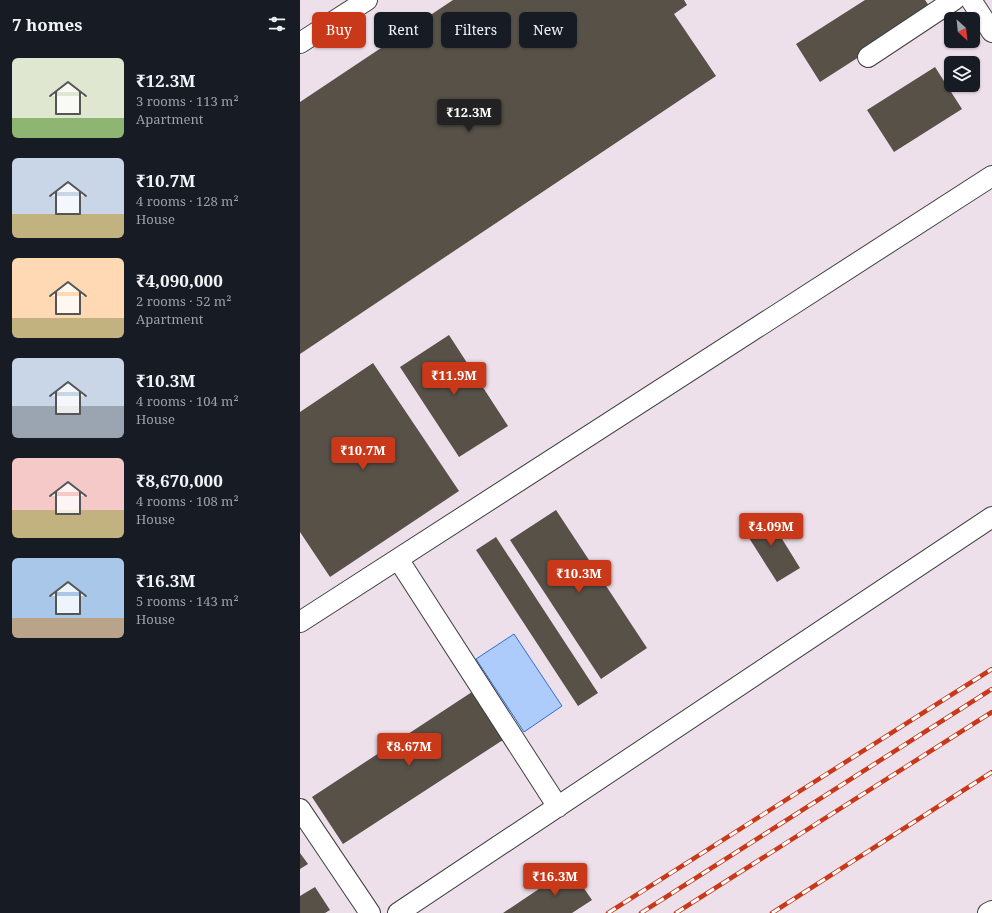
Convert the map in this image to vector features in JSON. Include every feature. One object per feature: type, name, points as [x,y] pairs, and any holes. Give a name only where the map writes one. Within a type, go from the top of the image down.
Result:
[{"type":"lane","points":[[300,43],[367,0]]},
{"type":"lane","points":[[868,57],[954,0]]},
{"type":"lane","points":[[971,0],[992,32]]},
{"type":"lane","points":[[300,622],[992,176]]},
{"type":"lane","points":[[398,913],[992,517]]},
{"type":"lane","points":[[398,559],[558,807]]},
{"type":"lane","points":[[300,809],[370,913]]},
{"type":"lane","points":[[988,913],[992,911]]},
{"type":"shaded area","points":[[300,0],[992,0],[992,913],[300,913]]},
{"type":"water","points":[[514,634],[562,706],[524,732],[476,659]]},
{"type":"building","points":[[453,0],[684,0],[687,5],[674,14],[716,76],[300,354],[300,102],[381,48],[433,48],[433,13]]},
{"type":"building","points":[[865,0],[925,0],[932,10],[820,82],[796,44]]},
{"type":"building","points":[[935,67],[944,81],[944,92],[951,92],[962,109],[894,152],[867,110]]},
{"type":"building","points":[[449,335],[508,426],[459,457],[400,367]]},
{"type":"building","points":[[373,363],[459,491],[330,577],[300,532],[300,412]]},
{"type":"building","points":[[556,510],[647,648],[601,679],[510,540]]},
{"type":"building","points":[[766,513],[800,568],[777,582],[742,527]]},
{"type":"building","points":[[496,537],[598,693],[578,706],[476,550]]},
{"type":"building","points":[[475,690],[506,738],[343,844],[312,797]]},
{"type":"building","points":[[300,853],[308,864],[300,869]]},
{"type":"building","points":[[570,868],[592,900],[572,913],[503,913]]},
{"type":"building","points":[[315,887],[330,910],[325,913],[300,913],[300,896]]},
{"type":"railway","points":[[608,913],[992,669]]},
{"type":"railway","points":[[641,913],[992,689]]},
{"type":"railway","points":[[676,913],[992,712]]},
{"type":"railway","points":[[772,913],[992,772]]}]
